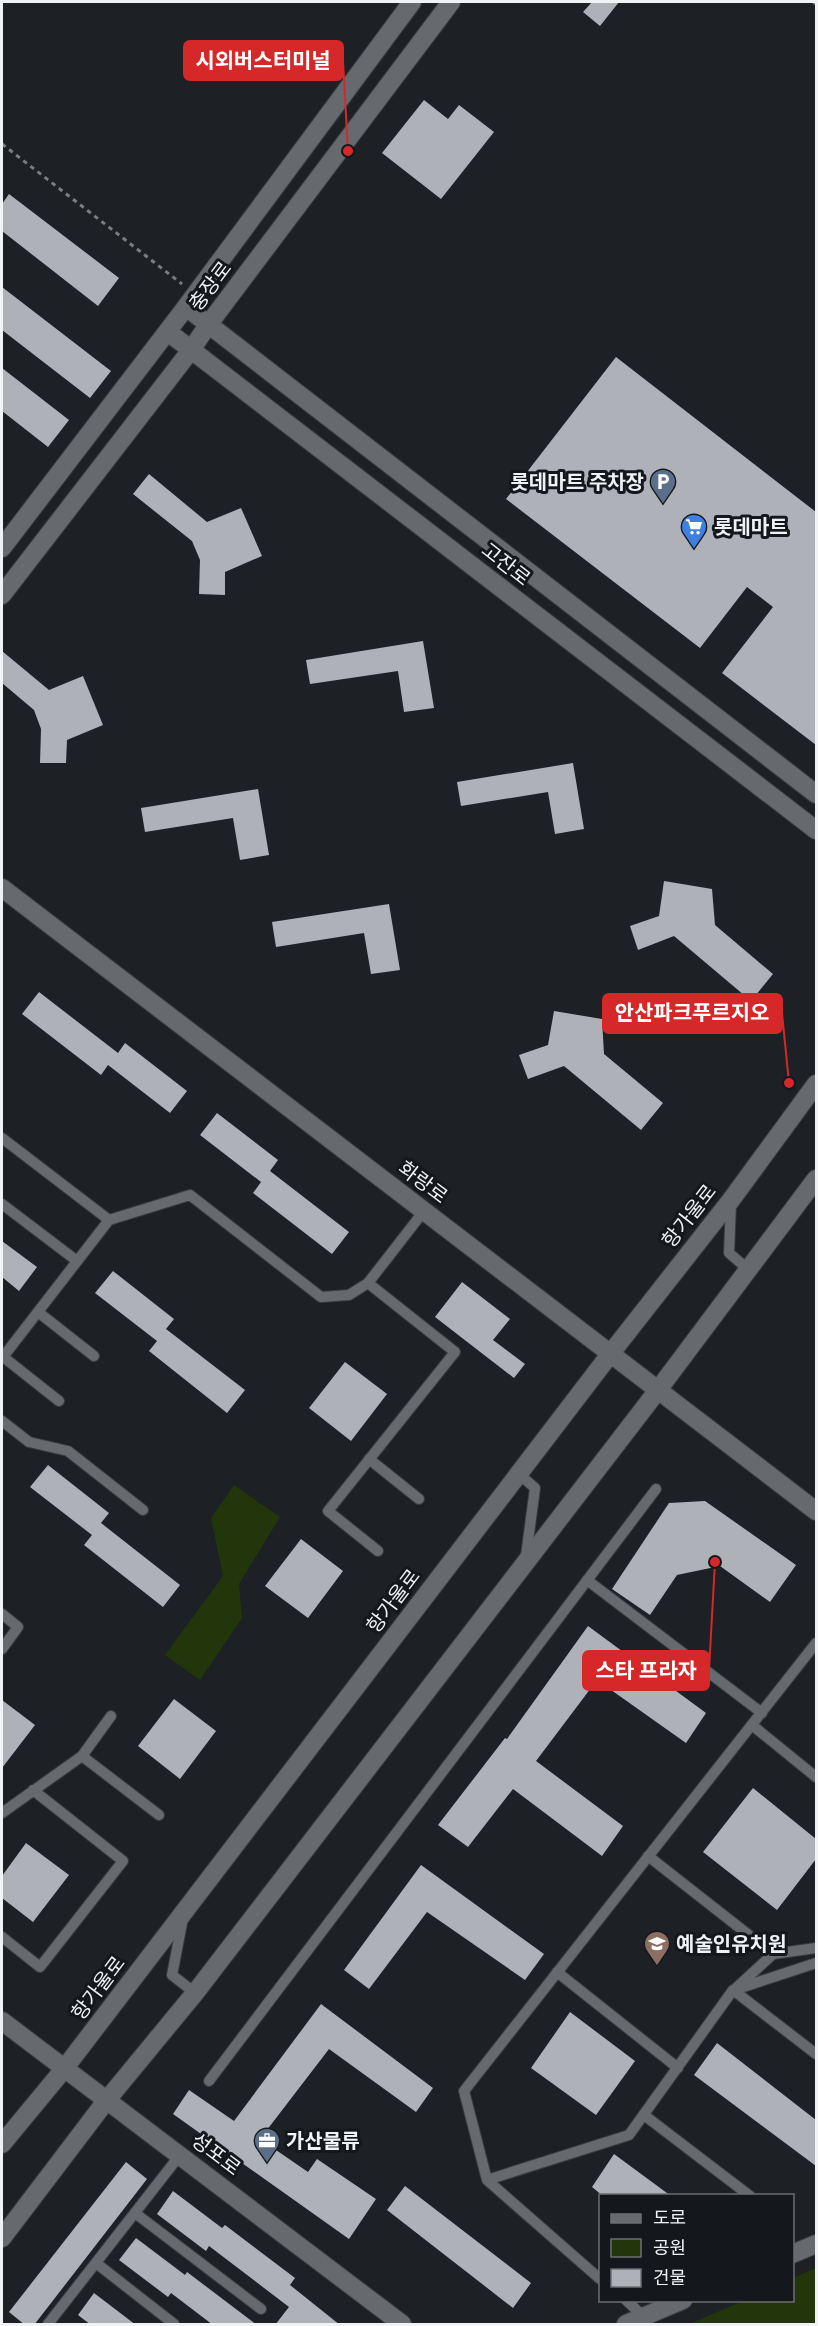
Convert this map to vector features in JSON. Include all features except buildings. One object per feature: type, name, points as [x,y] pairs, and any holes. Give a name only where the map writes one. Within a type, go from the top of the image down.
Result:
[{"type":"street","name":"충장로","points":[[2,594],[191,350],[451,2]]},
{"type":"street","name":"충장로","points":[[2,548],[168,332],[408,8]]},
{"type":"street","points":[[408,8],[426,34]]},
{"type":"street","name":"고잔로","points":[[191,300],[208,325],[816,794]]},
{"type":"street","name":"고잔로","points":[[168,332],[816,830]]},
{"type":"street","name":"화랑로","points":[[2,888],[816,1511]]},
{"type":"street","name":"항가울로","points":[[2,2144],[64,2070],[611,1353],[731,1200],[816,1084]]},
{"type":"street","points":[[2,2238],[106,2102],[195,1993],[526,1563],[816,1179]]},
{"type":"street","name":"성포로","points":[[2,2020],[64,2070],[180,2155],[402,2325]]},
{"type":"street","points":[[794,2253],[816,2244]]},
{"type":"street","points":[[626,2325],[681,2302]]},
{"type":"lane","points":[[2,1138],[109,1220]]},
{"type":"lane","points":[[59,1401],[2,1356],[109,1220],[190,1195],[321,1297],[349,1295],[368,1283],[424,1211]]},
{"type":"lane","points":[[731,1200],[729,1253],[749,1270]]},
{"type":"lane","points":[[2,1204],[77,1261]]},
{"type":"lane","points":[[368,1283],[455,1352],[328,1511],[378,1551]]},
{"type":"lane","points":[[38,1312],[94,1356]]},
{"type":"lane","points":[[2,1421],[29,1442],[68,1451],[143,1510]]},
{"type":"lane","points":[[369,1459],[419,1499]]},
{"type":"lane","points":[[519,1474],[535,1488],[526,1563]]},
{"type":"lane","points":[[209,2080],[656,1489]]},
{"type":"lane","points":[[587,1580],[762,1713]]},
{"type":"lane","points":[[2,1614],[18,1627],[2,1649]]},
{"type":"lane","points":[[599,2278],[487,2180],[464,2091],[816,1643]]},
{"type":"lane","points":[[2,1813],[82,1756],[111,1716]]},
{"type":"lane","points":[[752,1725],[816,1777]]},
{"type":"lane","points":[[82,1756],[159,1815]]},
{"type":"lane","points":[[2,1937],[40,1967],[123,1861],[33,1790]]},
{"type":"lane","points":[[648,1856],[773,1954]]},
{"type":"lane","points":[[184,1912],[172,1975],[195,1993]]},
{"type":"lane","points":[[487,2180],[629,2135],[734,1990],[773,1954],[816,1948]]},
{"type":"lane","points":[[734,1990],[816,1963]]},
{"type":"lane","points":[[557,1972],[678,2068]]},
{"type":"lane","points":[[734,1990],[816,2054]]},
{"type":"lane","points":[[644,2115],[747,2194]]},
{"type":"lane","points":[[64,2325],[51,2321],[180,2155]]},
{"type":"lane","points":[[135,2213],[261,2309]]},
{"type":"lane","points":[[96,2263],[174,2325]]},
{"type":"lane","points":[[627,2302],[644,2317]]},
{"type":"path","points":[[2,144],[191,300]]},
{"type":"green space","points":[[234,1485],[280,1517],[239,1584],[242,1618],[200,1680],[165,1655],[223,1576],[211,1518]]},
{"type":"green space","points":[[816,2268],[816,2324],[689,2324],[741,2302],[794,2302],[794,2278]]},
{"type":"place","name":"시외버스터미널","points":[[348,151]]},
{"type":"place","name":"롯데마트 주차장","points":[[663,505]]},
{"type":"place","name":"롯데마트","points":[[694,550]]},
{"type":"place","name":"안산파크푸르지오","points":[[789,1083]]},
{"type":"place","name":"스타 프라자","points":[[715,1562]]},
{"type":"place","name":"예술인유치원","points":[[657,1967]]},
{"type":"place","name":"가산물류","points":[[267,2164]]}]
